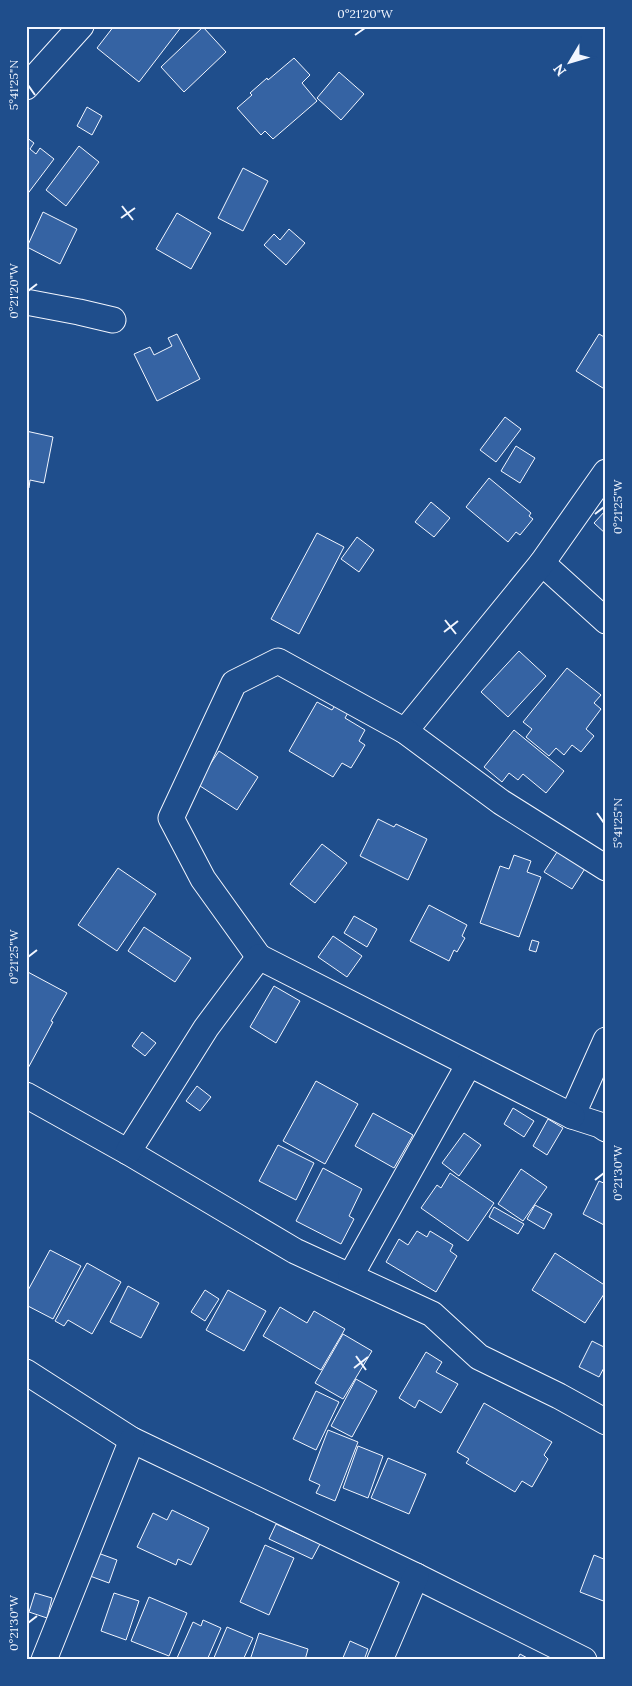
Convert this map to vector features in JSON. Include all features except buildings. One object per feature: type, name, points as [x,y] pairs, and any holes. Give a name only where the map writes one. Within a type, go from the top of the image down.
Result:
[{"type":"street","points":[[26,87],[80,26]]},
{"type":"street","points":[[26,302],[113,320]]},
{"type":"street","points":[[405,731],[542,563],[606,472]]},
{"type":"street","points":[[542,563],[606,621]]},
{"type":"street","points":[[606,868],[501,802],[405,731],[278,661],[234,683],[171,818],[203,880],[259,957],[572,1116],[606,1129]]},
{"type":"street","points":[[128,1152],[206,1028],[259,957]]},
{"type":"street","points":[[572,1116],[606,1040]]},
{"type":"street","points":[[350,1275],[469,1064]]},
{"type":"street","points":[[26,1096],[128,1152],[295,1251],[432,1314],[479,1357],[559,1396],[606,1422]]},
{"type":"street","points":[[26,1372],[132,1440],[416,1576],[584,1660]]},
{"type":"street","points":[[44,1660],[132,1440]]},
{"type":"street","points":[[380,1660],[416,1576]]}]
